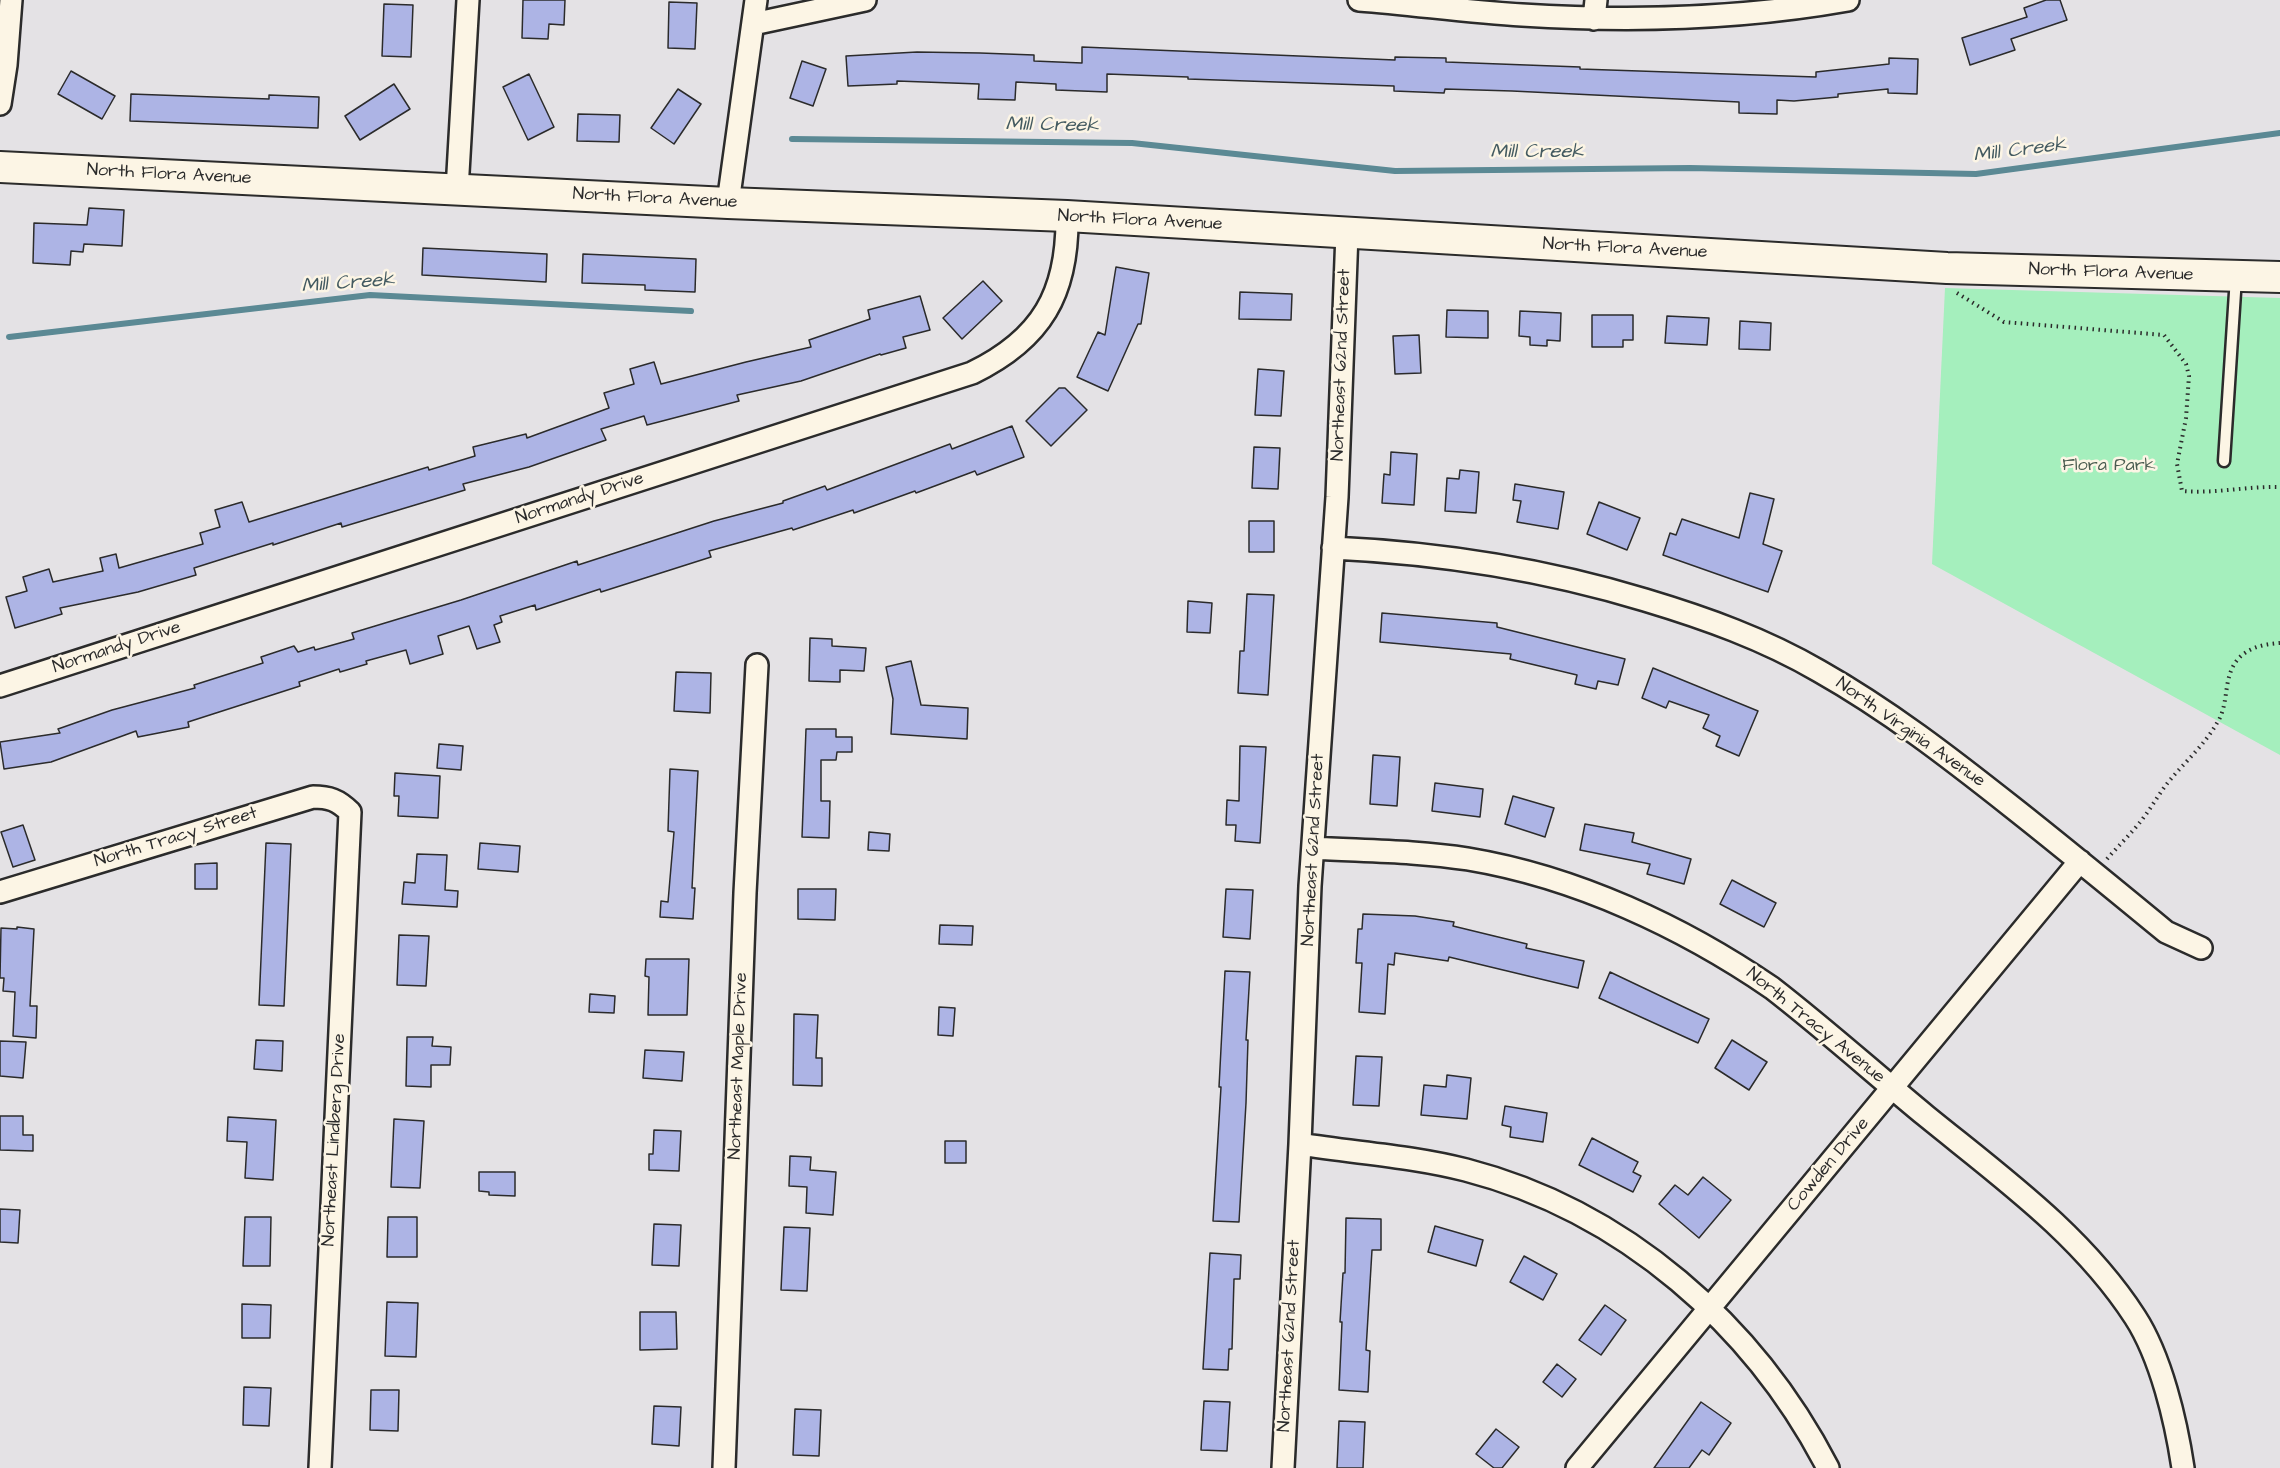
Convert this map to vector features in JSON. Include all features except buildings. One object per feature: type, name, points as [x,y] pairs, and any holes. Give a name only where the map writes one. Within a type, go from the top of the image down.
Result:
[{"type":"street","points":[[0,104],[6,65],[11,0]]},
{"type":"street","points":[[458,190],[468,0]]},
{"type":"street","points":[[728,203],[756,0]]},
{"type":"street","points":[[753,24],[865,0]]},
{"type":"street","points":[[1359,0],[1425,4],[1519,15],[1595,9],[1685,17],[1733,14],[1848,0]]},
{"type":"street","name":"North Flora Avenue","points":[[0,167],[728,203],[1066,216],[1947,268],[2280,277]]},
{"type":"street","name":"Normandy Drive","points":[[0,686],[972,373],[995,362],[1016,347],[1049,307],[1063,271],[1067,245],[1066,216]]},
{"type":"street","name":"Northeast 62nd Street","points":[[1283,1468],[1313,848],[1333,548],[1347,233]]},
{"type":"street","name":"North Virginia Avenue","points":[[1333,548],[1488,562],[1547,574],[1686,612],[1772,646],[1819,670],[1941,750],[2166,932],[2201,948]]},
{"type":"street","name":"Northeast Maple Drive","points":[[724,1468],[746,882],[757,665]]},
{"type":"street","name":"North Tracy Street","points":[[0,892],[313,797],[327,797],[340,802],[350,812]]},
{"type":"street","name":"Northeast Lindberg Drive","points":[[320,1468],[350,812]]},
{"type":"street","name":"North Tracy Avenue","points":[[1313,848],[1429,854],[1470,860],[1533,874],[1648,916],[1733,961],[1773,988],[2032,1202],[2075,1242],[2114,1287],[2137,1319],[2164,1385],[2178,1436],[2183,1468]]},
{"type":"street","name":"Cowden Drive","points":[[1578,1468],[1892,1088],[2088,867]]},
{"type":"street","points":[[1300,1144],[1412,1159],[1467,1170],[1521,1188],[1573,1210],[1616,1235],[1666,1270],[1710,1308],[1741,1339],[1780,1387],[1811,1435],[1828,1468]]},
{"type":"lane","points":[[2224,461],[2236,277]]},
{"type":"path","points":[[1957,284],[1957,294],[2004,322],[2164,335],[2186,364],[2189,376],[2186,418],[2177,464],[2182,491],[2280,487]]},
{"type":"path","points":[[2088,867],[2144,816],[2154,800],[2206,740],[2225,710],[2226,684],[2231,669],[2240,657],[2266,644],[2280,643]]},
{"type":"green space","name":"Flora Park","points":[[1945,288],[2280,298],[2280,755],[1932,564]]},
{"type":"waterway","name":"Mill Creek","points":[[792,139],[1132,143],[1395,171],[1690,168],[1976,174],[2280,133]]},
{"type":"waterway","name":"Mill Creek","points":[[9,337],[370,295],[691,311]]}]
